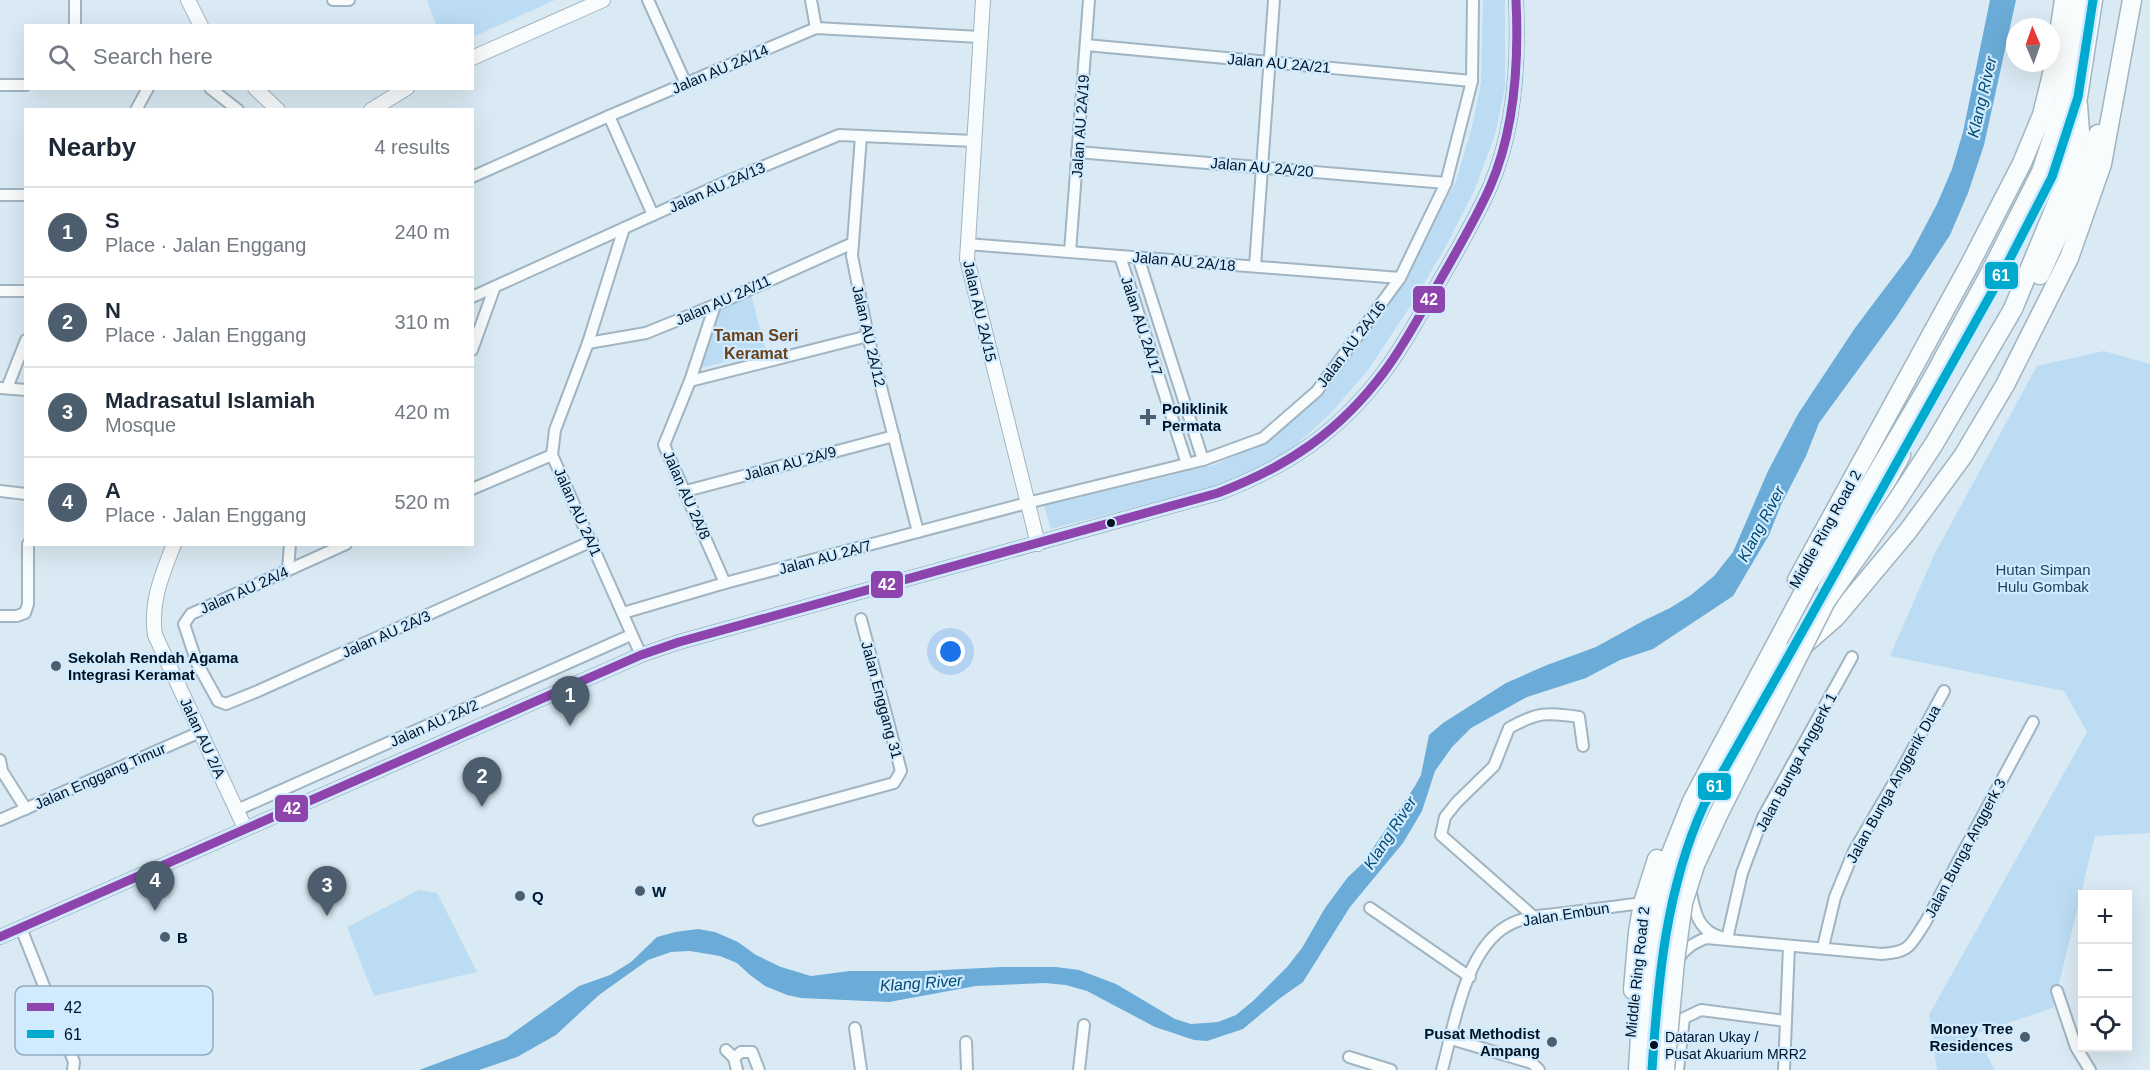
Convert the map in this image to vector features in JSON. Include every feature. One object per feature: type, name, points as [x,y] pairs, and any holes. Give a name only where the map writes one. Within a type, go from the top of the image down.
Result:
[{"type":"highway","name":"Middle Ring Road 2","points":[[1627,1070],[1638,932],[1643,903],[1679,801],[1705,747],[1970,264],[2022,163],[2042,115],[2054,66],[2064,0]]},
{"type":"highway","points":[[1638,1070],[1642,1004],[1656,912],[1668,861],[1692,801],[1808,584],[1861,500],[1958,331],[2041,172],[2063,105],[2080,0]]},
{"type":"highway","name":"Middle Ring Road 2","points":[[1652,1070],[1658,987],[1672,898],[1685,850],[1704,805],[2025,230],[2052,177],[2078,97],[2092,0]]},
{"type":"highway","points":[[1788,657],[1836,617],[1908,531],[1963,456],[2005,385],[2069,258],[2102,164],[2132,0]]},
{"type":"highway","points":[[1665,1070],[1683,903],[1700,854],[1826,601],[1934,444],[2013,309],[2063,188],[2080,132],[2078,97]]},
{"type":"highway","points":[[2013,309],[2041,274],[2081,186],[2098,135],[2111,119]]},
{"type":"main road","points":[[188,0],[200,24]]},
{"type":"main road","points":[[474,57],[603,0]]},
{"type":"main road","name":"Jalan AU 2A/15","points":[[983,0],[967,259],[1038,544]]},
{"type":"main road","points":[[0,937],[641,655],[701,636],[1218,493],[1286,463],[1318,440],[1357,405],[1384,371],[1409,333],[1476,218],[1491,185],[1509,121],[1515,84],[1516,0]]},
{"type":"main road","points":[[257,90],[276,108]]},
{"type":"main road","points":[[374,108],[403,90]]},
{"type":"main road","name":"Jalan AU 2/A","points":[[173,546],[156,591],[153,624],[159,647],[245,828]]},
{"type":"street","points":[[75,0],[75,24]]},
{"type":"street","points":[[333,0],[349,0]]},
{"type":"street","points":[[648,0],[686,84]]},
{"type":"street","points":[[811,0],[816,28]]},
{"type":"street","name":"Jalan AU 2A/19","points":[[1070,252],[1089,0]]},
{"type":"street","points":[[1255,266],[1264,167],[1274,0]]},
{"type":"street","name":"Jalan AU 2A/16","points":[[1027,503],[1203,460],[1263,438],[1317,391],[1400,278],[1446,183],[1472,81],[1473,0]]},
{"type":"street","name":"Jalan AU 2A/14","points":[[474,176],[816,28],[980,37]]},
{"type":"street","name":"Jalan AU 2A/21","points":[[1086,45],[1472,81]]},
{"type":"street","points":[[0,85],[24,85]]},
{"type":"street","points":[[137,108],[147,90]]},
{"type":"street","points":[[213,90],[235,108]]},
{"type":"street","points":[[609,116],[653,215]]},
{"type":"street","name":"Jalan AU 2A/13","points":[[474,296],[812,144],[839,135],[974,141]]},
{"type":"street","name":"Jalan AU 2A/12","points":[[861,136],[852,256],[868,336],[918,532]]},
{"type":"street","name":"Jalan AU 2A/20","points":[[1077,152],[1446,183]]},
{"type":"street","points":[[0,195],[24,195]]},
{"type":"street","name":"Jalan AU 2A/1","points":[[624,228],[588,343],[555,430],[552,454],[641,655]]},
{"type":"street","name":"Jalan AU 2A/11","points":[[588,343],[646,333],[853,243]]},
{"type":"street","name":"Jalan AU 2A/18","points":[[967,244],[1400,278]]},
{"type":"street","name":"Jalan AU 2A/17","points":[[1119,256],[1187,464]]},
{"type":"street","name":"Jalan AU 2A/17","points":[[1138,257],[1203,460]]},
{"type":"street","points":[[474,344],[494,289]]},
{"type":"street","points":[[0,291],[24,291]]},
{"type":"street","name":"Jalan AU 2A/8","points":[[715,304],[690,381],[664,445],[725,583]]},
{"type":"street","points":[[690,381],[868,336]]},
{"type":"street","points":[[24,344],[3,388],[24,390]]},
{"type":"street","name":"Jalan AU 2A/9","points":[[686,491],[894,436]]},
{"type":"street","points":[[474,488],[552,454]]},
{"type":"street","points":[[0,491],[24,494]]},
{"type":"street","name":"Jalan AU 2A/7","points":[[623,613],[725,583],[1027,503]]},
{"type":"street","name":"Jalan AU 2A/3","points":[[197,663],[218,701],[226,704],[592,542]]},
{"type":"street","points":[[0,616],[17,616],[25,613],[28,604],[28,546]]},
{"type":"street","points":[[288,570],[290,546]]},
{"type":"street","name":"Jalan AU 2A/4","points":[[197,663],[184,624],[191,614],[342,546]]},
{"type":"street","name":"Jalan Enggang 31","points":[[759,820],[894,783],[901,771],[861,619]]},
{"type":"street","name":"Jalan AU 2A/2","points":[[237,810],[631,635]]},
{"type":"street","name":"Jalan Bunga Anggerk 1","points":[[1727,939],[1742,873],[1763,817],[1852,657]]},
{"type":"street","name":"Jalan Bunga Anggerik Dua","points":[[1823,948],[1835,897],[1854,851],[1944,691]]},
{"type":"street","points":[[1534,917],[1441,835],[1445,817],[1494,766],[1509,728],[1528,717],[1551,713],[1579,717],[1583,746]]},
{"type":"street","name":"Jalan Bunga Anggerk 3","points":[[1823,948],[1882,954],[1897,953],[1908,948],[1920,931],[2033,723]]},
{"type":"street","name":"Jalan Enggang Timur","points":[[0,820],[200,732]]},
{"type":"street","points":[[0,760],[2,771],[26,809]]},
{"type":"street","points":[[1685,850],[1690,891],[1700,925],[1716,936],[1727,939]]},
{"type":"street","name":"Jalan Embun","points":[[1442,1070],[1460,1002],[1479,954],[1492,938],[1508,925],[1534,917],[1643,903]]},
{"type":"street","points":[[1370,908],[1470,976]]},
{"type":"street","points":[[21,928],[44,986]]},
{"type":"street","points":[[1658,987],[1683,951],[1706,938],[1823,948]]},
{"type":"street","points":[[1784,1070],[1788,946]]},
{"type":"street","points":[[2057,991],[2076,1047],[2090,1070]]},
{"type":"street","points":[[1678,1070],[1684,1018],[1701,1010],[1786,1021]]},
{"type":"street","points":[[1079,1070],[1084,1024]]},
{"type":"street","points":[[855,1028],[861,1070]]},
{"type":"street","points":[[1451,1039],[1533,1063],[1539,1070]]},
{"type":"street","points":[[966,1042],[967,1070]]},
{"type":"street","points":[[726,1050],[734,1058],[737,1070]]},
{"type":"street","points":[[734,1058],[741,1052],[752,1052],[759,1070]]},
{"type":"street","points":[[71,1055],[74,1062],[73,1070]]},
{"type":"street","points":[[1349,1058],[1391,1070]]},
{"type":"green space","points":[[427,0],[555,0],[474,37],[474,24],[436,24]]},
{"type":"green space","points":[[1483,0],[1505,0],[1505,87],[1495,135],[1474,191],[1446,246],[1368,370],[1330,414],[1284,456],[1248,475],[1211,488],[1051,529],[1044,506],[1214,465],[1268,441],[1326,392],[1402,281],[1456,181],[1472,127],[1481,83]]},
{"type":"green space","points":[[751,294],[766,352],[701,368],[720,309]]},
{"type":"green space","name":"Hutan Simpan Hulu Gombak","points":[[2104,351],[2150,364],[2150,833],[2095,836],[2082,890],[2078,890],[2078,906],[2053,1008],[1975,1034],[1995,1070],[1937,1070],[1929,1015],[2087,732],[2064,691],[1890,656],[1934,555],[2037,366]]},
{"type":"green space","points":[[419,890],[437,893],[477,972],[374,996],[347,927]]},
{"type":"water","name":"Klang River","points":[[1990,0],[2016,0],[2012,18],[2006,18],[2006,45],[1984,145],[1968,193],[1950,235],[1895,319],[1819,423],[1769,535],[1733,596],[1653,649],[1620,660],[1586,678],[1527,697],[1471,728],[1452,747],[1435,771],[1422,811],[1403,843],[1350,907],[1303,982],[1243,1029],[1207,1041],[1194,1040],[1155,1027],[1087,991],[1066,985],[1045,983],[976,986],[889,1002],[801,998],[765,986],[737,963],[720,956],[690,951],[671,952],[648,960],[599,995],[556,1035],[517,1057],[479,1070],[419,1070],[506,1038],[579,986],[610,975],[631,962],[657,937],[698,929],[715,932],[738,942],[756,955],[781,967],[811,976],[850,971],[1056,967],[1079,970],[1116,984],[1175,1019],[1191,1024],[1218,1022],[1236,1015],[1287,967],[1302,948],[1325,908],[1348,877],[1363,863],[1421,775],[1429,735],[1443,723],[1506,683],[1596,647],[1670,608],[1691,595],[1714,576],[1733,552],[1768,471],[1798,414],[1855,328],[1910,255],[1937,204],[1952,169],[1963,132]]},
{"type":"transit line","name":"42","points":[[0,937],[641,655],[679,642],[1218,493],[1267,472],[1289,459],[1330,430],[1349,413],[1384,372],[1398,353],[1484,200],[1505,142],[1514,95],[1517,47],[1516,0]]},
{"type":"transit line","name":"61","points":[[1652,1070],[1661,968],[1672,902],[1691,837],[1704,805],[2000,278],[2052,177],[2078,97],[2093,0]]},
{"type":"place","name":"Poliklinik Permata","points":[[1148,417]]},
{"type":"place","name":"Sekolah Rendah Agama Integrasi Keramat","points":[[56,666]]},
{"type":"place","name":"S","points":[[570,726]]},
{"type":"place","name":"N","points":[[482,807]]},
{"type":"place","name":"W","points":[[640,891]]},
{"type":"place","name":"Q","points":[[520,896]]},
{"type":"place","name":"A","points":[[155,911]]},
{"type":"place","name":"Madrasatul Islamiah","points":[[327,916]]},
{"type":"place","name":"B","points":[[165,937]]},
{"type":"place","name":"Money Tree Residences","points":[[2025,1037]]},
{"type":"place","name":"Pusat Methodist Ampang","points":[[1552,1042]]},
{"type":"place","name":"Dataran Ukay / Pusat Akuarium MRR2","points":[[1654,1045]]},
{"type":"district","name":"Taman Seri Keramat","points":[[756,344]]}]
